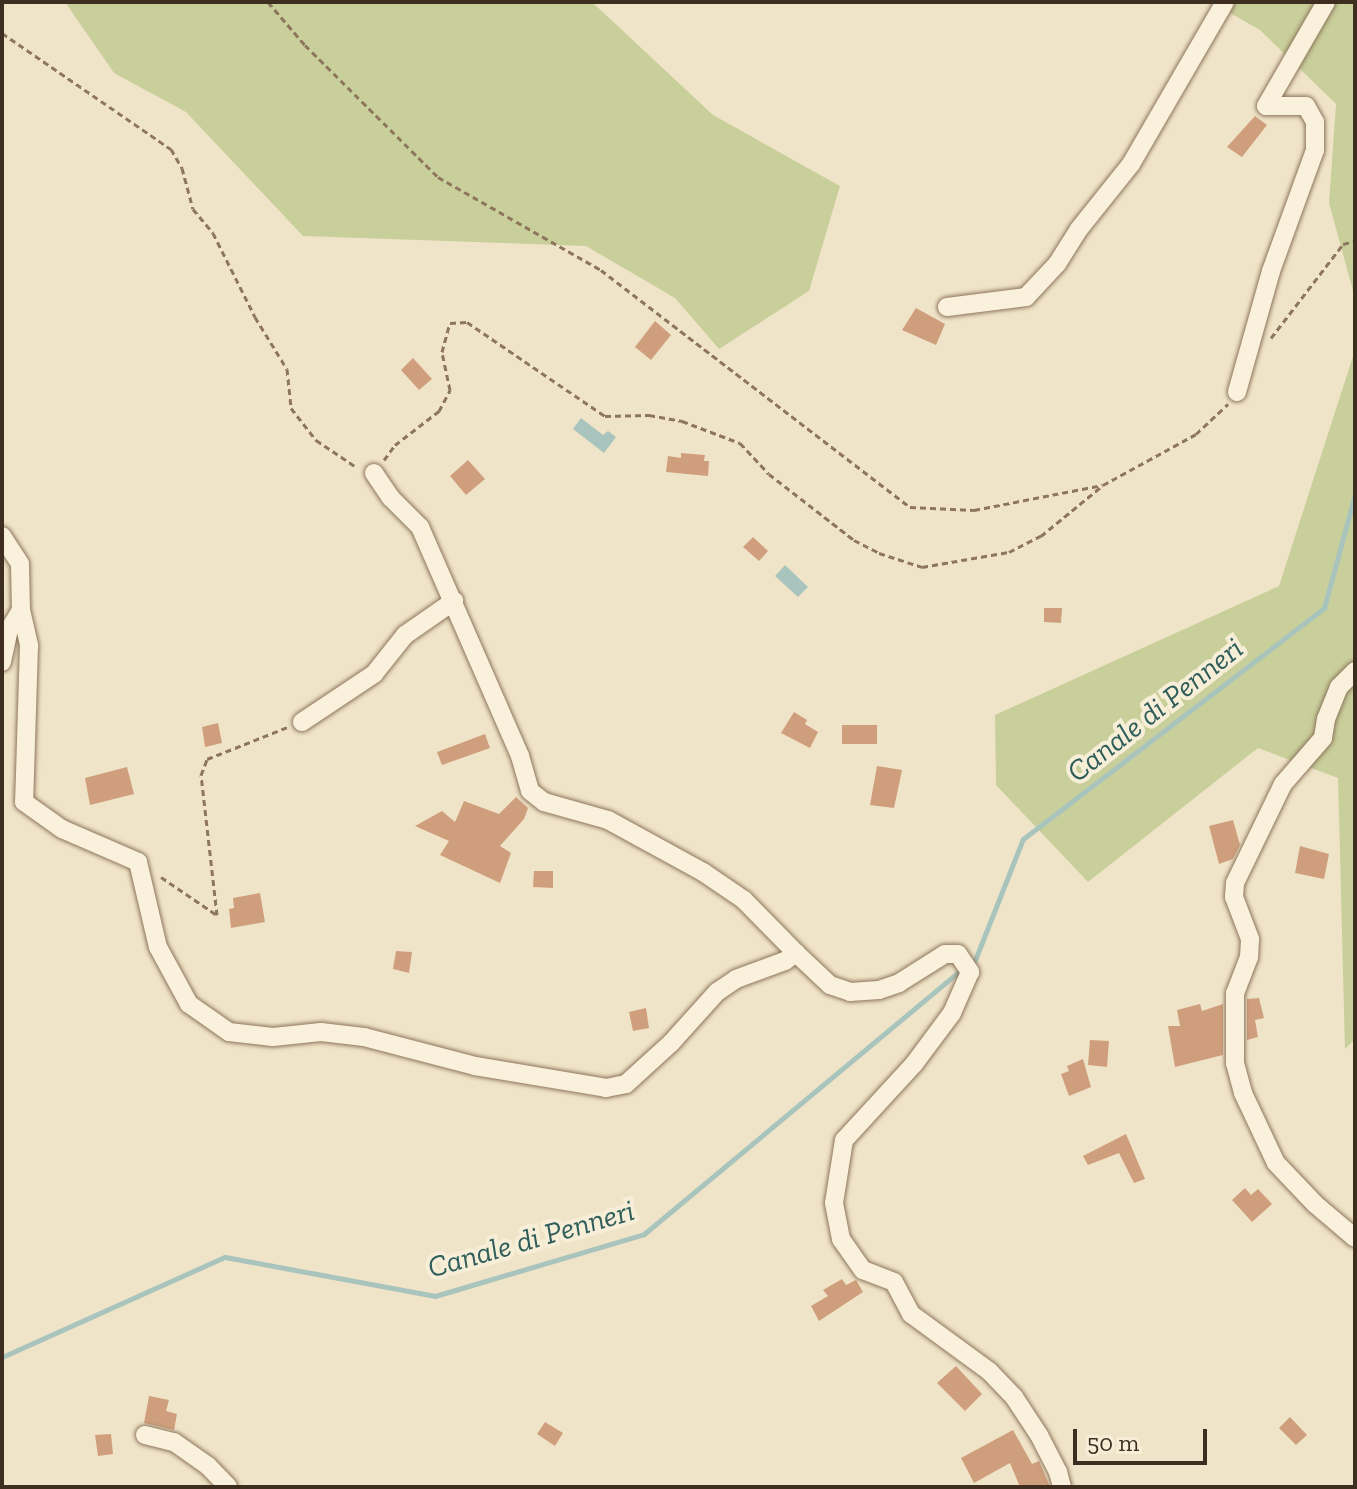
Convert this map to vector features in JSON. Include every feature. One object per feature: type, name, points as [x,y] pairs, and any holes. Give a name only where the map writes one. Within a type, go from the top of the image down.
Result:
[{"type":"street","points":[[947,307],[1026,297],[1057,264],[1079,229],[1131,164],[1225,2]]},
{"type":"street","points":[[1237,392],[1271,271],[1315,150],[1315,122],[1306,106],[1266,106],[1326,2]]},
{"type":"street","points":[[374,473],[391,498],[420,527],[520,756],[530,791],[544,802],[608,820],[703,872],[744,900],[830,985],[850,992],[879,990],[899,983],[945,954],[958,954],[970,972],[952,1013],[923,1051],[844,1140],[834,1203],[841,1239],[863,1270],[894,1282],[911,1314],[989,1371],[1014,1397],[1039,1435],[1058,1472],[1062,1487]]},
{"type":"street","points":[[2,536],[20,564],[21,610],[29,646],[24,802],[62,829],[138,862],[158,947],[189,1004],[229,1032],[273,1037],[321,1032],[364,1037],[475,1066],[606,1088],[626,1084],[671,1043],[717,992],[736,979],[796,953]]},
{"type":"street","points":[[302,722],[374,674],[405,635],[454,601]]},
{"type":"street","points":[[2,662],[9,630],[21,610]]},
{"type":"street","points":[[1355,671],[1339,687],[1323,738],[1283,784],[1235,883],[1234,897],[1250,939],[1249,957],[1235,993],[1235,1063],[1243,1093],[1276,1163],[1315,1204],[1355,1238]]},
{"type":"street","points":[[145,1435],[174,1442],[208,1466],[228,1487]]},
{"type":"path","points":[[268,2],[305,45],[438,177],[601,270],[910,507],[974,510],[1103,485]]},
{"type":"path","points":[[2,33],[171,149],[182,168],[193,209],[213,233],[255,317],[287,369],[291,408],[316,440],[349,465],[374,473],[395,445],[439,411],[450,390],[442,352],[450,323],[467,322],[605,416],[649,415],[682,421],[740,443],[769,474],[854,540],[879,553],[922,567],[1009,552],[1041,536],[1103,485],[1196,434],[1237,392]]},
{"type":"path","points":[[1271,338],[1343,244],[1355,241]]},
{"type":"path","points":[[138,862],[217,915],[201,775],[207,759],[302,722]]},
{"type":"green space","points":[[65,2],[592,2],[713,115],[840,186],[809,291],[719,349],[675,298],[586,246],[303,236],[186,112],[114,73]]},
{"type":"green space","points":[[1211,2],[1355,2],[1355,298],[1329,203],[1336,104],[1260,30]]},
{"type":"green space","points":[[1355,350],[1355,1039],[1345,1049],[1338,778],[1258,748],[1088,882],[996,785],[995,715],[1279,586]]},
{"type":"water","points":[[581,418],[603,435],[608,431],[616,437],[604,453],[573,429]]},
{"type":"water","points":[[785,565],[808,587],[798,597],[775,576]]},
{"type":"building","points":[[1255,116],[1267,125],[1242,157],[1227,147]]},
{"type":"building","points":[[916,308],[945,324],[936,345],[902,330]]},
{"type":"building","points":[[655,321],[671,335],[651,360],[635,347]]},
{"type":"building","points":[[413,358],[432,379],[419,390],[401,370]]},
{"type":"building","points":[[681,453],[705,455],[704,461],[709,461],[708,476],[666,472],[668,456],[681,458]]},
{"type":"building","points":[[468,460],[485,479],[466,495],[450,476]]},
{"type":"building","points":[[753,537],[768,551],[759,561],[743,547]]},
{"type":"building","points":[[1044,608],[1062,608],[1061,623],[1044,622]]},
{"type":"building","points":[[794,712],[818,732],[810,748],[781,733]]},
{"type":"building","points":[[218,723],[222,743],[205,747],[202,727]]},
{"type":"building","points":[[842,725],[877,725],[877,744],[842,744]]},
{"type":"building","points":[[485,734],[490,748],[442,765],[437,752]]},
{"type":"building","points":[[877,766],[902,770],[894,808],[870,805]]},
{"type":"building","points":[[127,767],[134,794],[90,805],[85,778]]},
{"type":"building","points":[[516,797],[528,808],[524,819],[500,846],[511,853],[500,883],[440,855],[449,841],[415,826],[442,811],[455,822],[464,801],[499,814]]},
{"type":"building","points":[[1233,820],[1240,845],[1233,859],[1219,864],[1209,826]]},
{"type":"building","points":[[1300,846],[1329,854],[1324,879],[1295,873]]},
{"type":"building","points":[[534,871],[553,871],[553,888],[533,887]]},
{"type":"building","points":[[260,893],[265,922],[231,928],[229,909],[234,908],[233,898]]},
{"type":"building","points":[[396,951],[412,952],[409,973],[393,969]]},
{"type":"building","points":[[1259,998],[1264,1018],[1255,1020],[1258,1037],[1247,1040],[1247,999]]},
{"type":"building","points":[[1200,1004],[1202,1011],[1223,1004],[1223,1055],[1175,1067],[1168,1026],[1180,1026],[1177,1010]]},
{"type":"building","points":[[646,1008],[649,1028],[633,1031],[629,1012]]},
{"type":"building","points":[[1090,1040],[1109,1041],[1107,1067],[1088,1065]]},
{"type":"building","points":[[1083,1059],[1091,1087],[1069,1096],[1061,1074],[1069,1071],[1067,1066]]},
{"type":"building","points":[[1126,1134],[1145,1179],[1134,1183],[1119,1153],[1088,1165],[1083,1156]]},
{"type":"building","points":[[1245,1188],[1251,1195],[1258,1189],[1272,1204],[1252,1222],[1232,1200]]},
{"type":"building","points":[[842,1279],[846,1285],[856,1280],[863,1292],[819,1321],[811,1306],[828,1296],[823,1290]]},
{"type":"building","points":[[956,1366],[982,1394],[965,1411],[937,1383]]},
{"type":"building","points":[[149,1396],[169,1400],[166,1411],[177,1414],[174,1430],[144,1423]]},
{"type":"building","points":[[1290,1417],[1307,1435],[1296,1445],[1279,1428]]},
{"type":"building","points":[[545,1422],[563,1433],[555,1446],[537,1434]]},
{"type":"building","points":[[1013,1430],[1032,1464],[1039,1461],[1050,1487],[1020,1487],[1010,1463],[974,1483],[961,1458]]},
{"type":"building","points":[[111,1434],[113,1454],[98,1456],[95,1435]]},
{"type":"waterway","name":"Canale di Penneri","points":[[975,960],[1023,839],[1324,608],[1355,494]]},
{"type":"waterway","name":"Canale di Penneri","points":[[2,1357],[225,1257],[435,1296],[644,1234],[958,972]]}]
